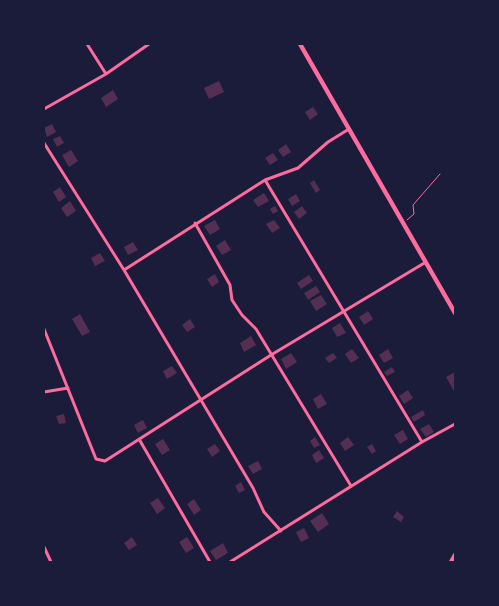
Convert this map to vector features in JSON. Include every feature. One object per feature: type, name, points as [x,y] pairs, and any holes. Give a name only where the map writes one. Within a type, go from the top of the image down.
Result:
[{"type":"main road","points":[[300,44],[455,313]]},
{"type":"main road","points":[[451,562],[455,555]]},
{"type":"main road","points":[[451,562],[455,559]]},
{"type":"street","points":[[86,44],[106,74]]},
{"type":"street","points":[[44,109],[106,74],[149,44]]},
{"type":"street","points":[[124,270],[265,180],[298,168],[328,142],[350,129]]},
{"type":"street","points":[[44,143],[124,270],[202,400],[253,488],[264,512],[281,531]]},
{"type":"street","points":[[265,180],[422,442]]},
{"type":"street","points":[[196,223],[230,285],[232,300],[242,315],[256,329],[351,486]]},
{"type":"street","points":[[44,329],[96,459],[105,461],[271,355],[426,262]]},
{"type":"street","points":[[44,392],[68,388]]},
{"type":"street","points":[[230,562],[422,442],[455,424]]},
{"type":"street","points":[[139,439],[210,562]]},
{"type":"street","points":[[44,547],[51,562]]},
{"type":"path","points":[[404,223],[414,214],[414,206],[440,174]]},
{"type":"building","points":[[219,81],[224,92],[209,99],[204,88]]},
{"type":"building","points":[[113,90],[118,99],[106,107],[101,98]]},
{"type":"building","points":[[313,107],[318,114],[310,120],[305,112]]},
{"type":"building","points":[[52,124],[56,132],[47,137],[44,128]]},
{"type":"building","points":[[60,136],[64,143],[57,147],[53,139]]},
{"type":"building","points":[[286,144],[291,152],[283,157],[278,150]]},
{"type":"building","points":[[71,150],[78,161],[69,167],[62,155]]},
{"type":"building","points":[[273,153],[278,160],[270,165],[265,158]]},
{"type":"building","points":[[314,180],[320,190],[316,193],[310,183]]},
{"type":"building","points":[[60,187],[66,197],[59,202],[53,192]]},
{"type":"building","points":[[264,193],[269,201],[258,207],[253,200]]},
{"type":"building","points":[[296,194],[300,201],[292,206],[288,199]]},
{"type":"building","points":[[70,201],[76,211],[67,217],[61,208]]},
{"type":"building","points":[[275,206],[278,211],[273,214],[270,209]]},
{"type":"building","points":[[302,206],[307,213],[299,219],[294,212]]},
{"type":"building","points":[[215,220],[220,229],[210,235],[204,226]]},
{"type":"building","points":[[274,220],[280,228],[272,233],[266,224]]},
{"type":"building","points":[[225,240],[231,250],[222,255],[216,246]]},
{"type":"building","points":[[133,242],[138,250],[128,255],[124,247]]},
{"type":"building","points":[[100,253],[105,261],[95,266],[91,258]]},
{"type":"building","points":[[215,274],[219,282],[212,287],[207,279]]},
{"type":"building","points":[[309,275],[313,281],[301,289],[297,283]]},
{"type":"building","points":[[316,286],[320,292],[308,300],[304,293]]},
{"type":"building","points":[[321,295],[327,304],[316,311],[310,301]]},
{"type":"building","points":[[368,311],[373,319],[364,325],[359,317]]},
{"type":"building","points":[[80,314],[90,332],[82,336],[72,319]]},
{"type":"building","points":[[190,319],[195,327],[187,332],[182,325]]},
{"type":"building","points":[[340,323],[346,333],[337,337],[332,328]]},
{"type":"building","points":[[251,336],[256,345],[244,352],[240,343]]},
{"type":"building","points":[[352,349],[359,358],[351,363],[345,354]]},
{"type":"building","points":[[388,349],[393,358],[384,363],[379,355]]},
{"type":"building","points":[[291,353],[297,362],[286,369],[281,359]]},
{"type":"building","points":[[333,353],[337,358],[329,363],[325,358]]},
{"type":"building","points":[[172,366],[177,373],[167,379],[163,371]]},
{"type":"building","points":[[392,367],[395,372],[387,376],[384,372]]},
{"type":"building","points":[[455,372],[455,393],[446,377]]},
{"type":"building","points":[[408,390],[413,398],[404,404],[399,396]]},
{"type":"building","points":[[321,394],[327,404],[318,409],[313,399]]},
{"type":"building","points":[[423,410],[425,415],[414,422],[411,417]]},
{"type":"building","points":[[64,414],[66,423],[59,424],[56,416]]},
{"type":"building","points":[[143,420],[147,428],[138,433],[134,425]]},
{"type":"building","points":[[429,424],[434,432],[426,437],[420,429]]},
{"type":"building","points":[[403,430],[408,439],[400,444],[394,435]]},
{"type":"building","points":[[315,437],[320,445],[314,448],[310,441]]},
{"type":"building","points":[[348,437],[354,445],[345,451],[340,443]]},
{"type":"building","points":[[163,439],[170,450],[162,455],[155,444]]},
{"type":"building","points":[[215,444],[220,451],[212,457],[207,449]]},
{"type":"building","points":[[372,444],[376,451],[372,454],[367,447]]},
{"type":"building","points":[[319,450],[324,458],[316,463],[312,455]]},
{"type":"building","points":[[258,461],[262,469],[253,474],[248,466]]},
{"type":"building","points":[[241,482],[245,490],[239,493],[235,486]]},
{"type":"building","points":[[158,498],[165,508],[157,514],[150,503]]},
{"type":"building","points":[[194,499],[201,510],[194,515],[187,504]]},
{"type":"building","points":[[397,511],[404,517],[401,522],[393,517]]},
{"type":"building","points":[[322,513],[329,524],[318,532],[310,521]]},
{"type":"building","points":[[304,528],[309,538],[301,542],[296,532]]},
{"type":"building","points":[[132,537],[137,545],[129,550],[124,543]]},
{"type":"building","points":[[187,537],[194,548],[186,553],[179,542]]},
{"type":"building","points":[[223,543],[228,553],[216,560],[210,551]]}]
